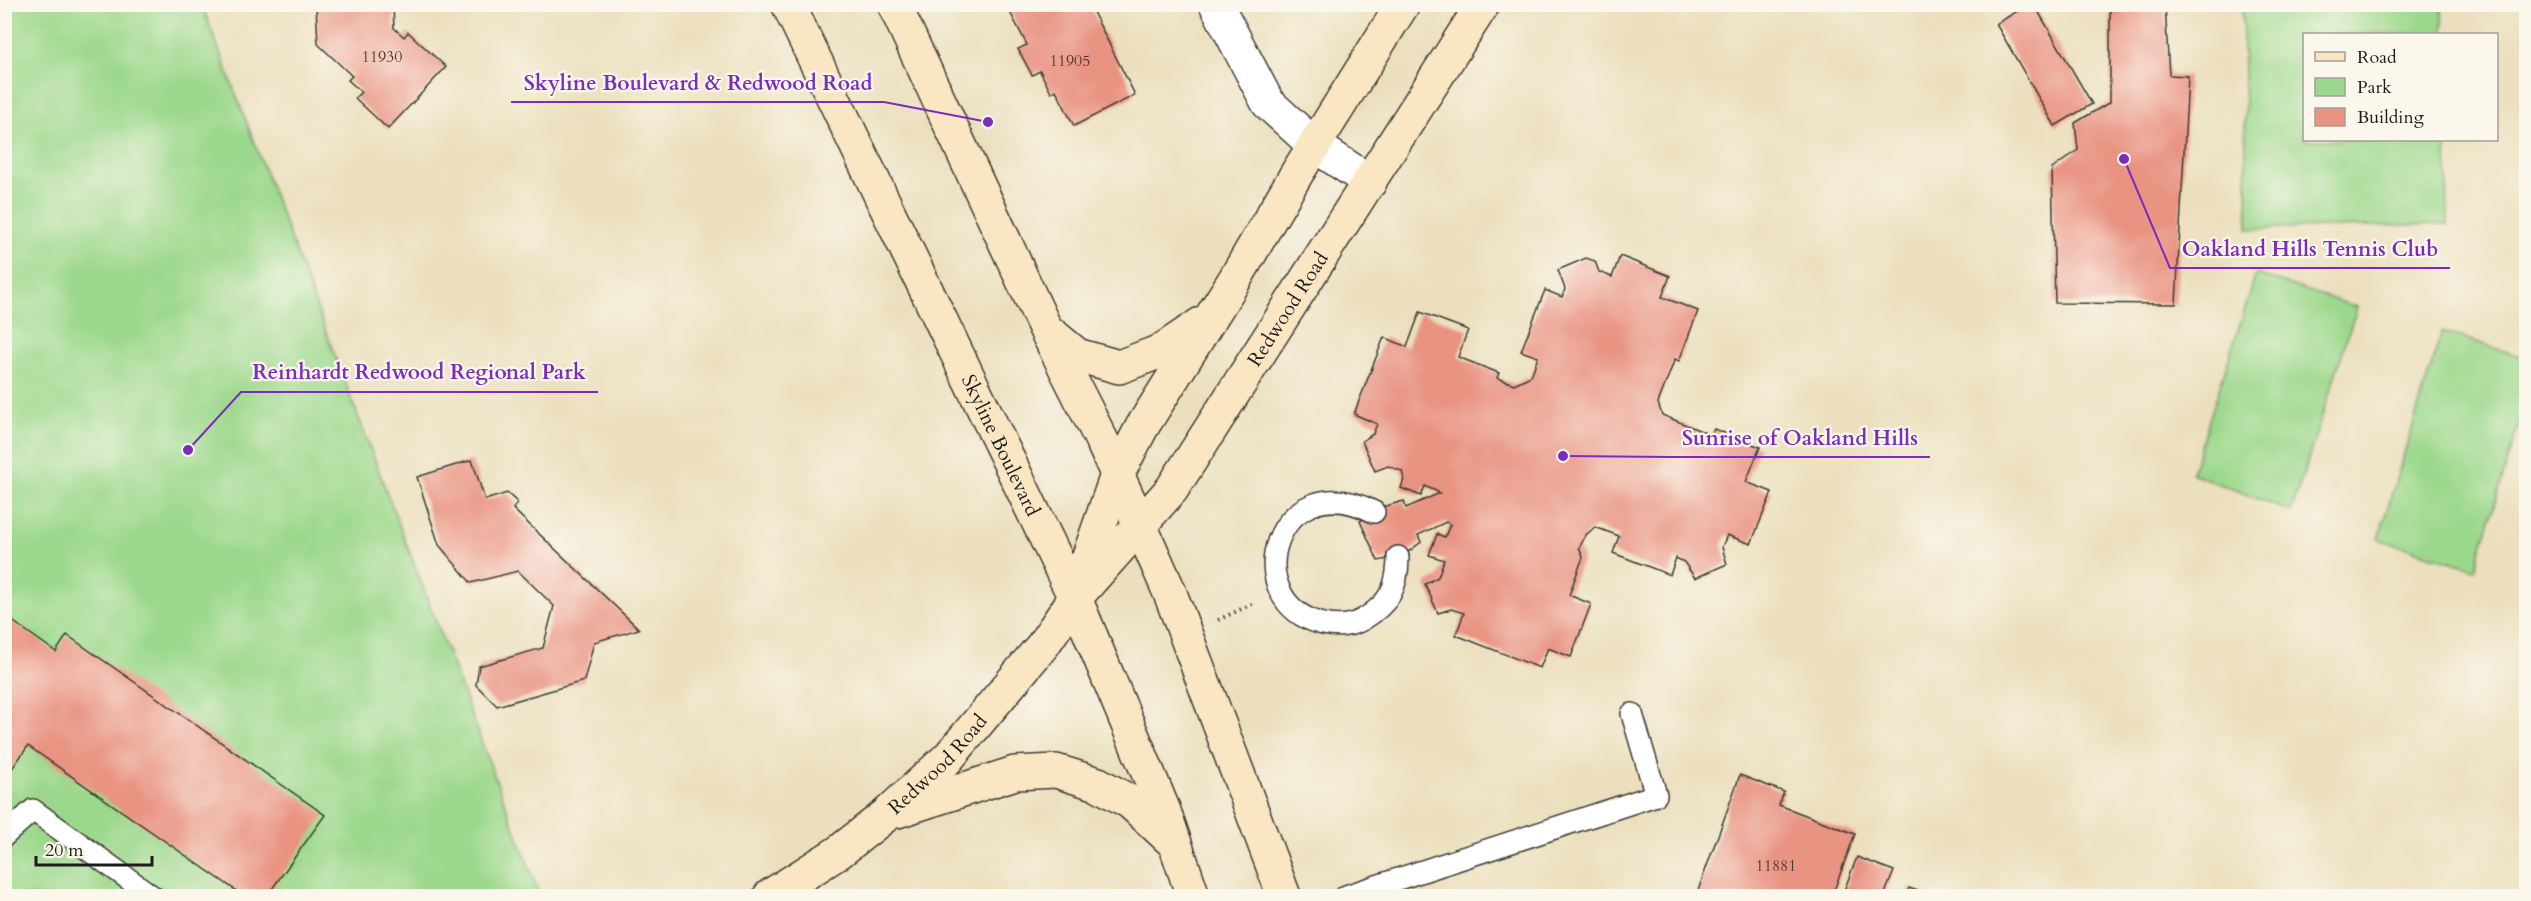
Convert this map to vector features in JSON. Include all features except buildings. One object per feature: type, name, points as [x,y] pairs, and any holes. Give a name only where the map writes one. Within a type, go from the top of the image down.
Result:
[{"type":"main road","name":"Skyline Boulevard","points":[[788,4],[1075,598],[1164,811],[1193,897]]},
{"type":"main road","points":[[894,4],[1140,525],[1186,635],[1284,897]]},
{"type":"main road","name":"Redwood Road","points":[[1075,598],[1117,475],[1142,427],[1403,4]]},
{"type":"main road","name":"Redwood Road","points":[[770,897],[839,852],[886,815],[948,758],[1039,650],[1075,598],[1172,489],[1483,4]]},
{"type":"main road","points":[[1046,330],[1077,355],[1119,367],[1161,351],[1210,318]]},
{"type":"main road","points":[[886,815],[1015,773],[1056,771],[1098,784],[1130,802],[1173,843]]},
{"type":"street","points":[[1216,4],[1268,103],[1314,145],[1370,182]]},
{"type":"lane","points":[[1374,512],[1357,503],[1335,500],[1314,504],[1295,514],[1281,532],[1274,552],[1274,574],[1280,591],[1296,611],[1315,622],[1338,628],[1358,622],[1377,611],[1391,594],[1398,573],[1398,557]]},
{"type":"lane","points":[[1346,897],[1656,795],[1632,714]]},
{"type":"lane","points":[[4,836],[33,810],[152,897]]},
{"type":"path","points":[[1186,635],[1280,591]]},
{"type":"green space","points":[[5,5],[202,5],[540,896],[5,896]]},
{"type":"green space","points":[[2242,5],[2442,5],[2443,33],[2303,33],[2303,141],[2446,141],[2448,224],[2248,229]]},
{"type":"green space","points":[[2256,274],[2357,307],[2291,512],[2192,473]]},
{"type":"green space","points":[[2442,331],[2526,358],[2526,401],[2475,569],[2378,539]]},
{"type":"place","name":"Skyline Boulevard & Redwood Road","points":[[988,122]]},
{"type":"place","name":"Oakland Hills Tennis Club","points":[[2124,159]]},
{"type":"place","name":"Reinhardt Redwood Regional Park","points":[[188,450]]},
{"type":"place","name":"Sunrise of Oakland Hills","points":[[1563,456]]}]
